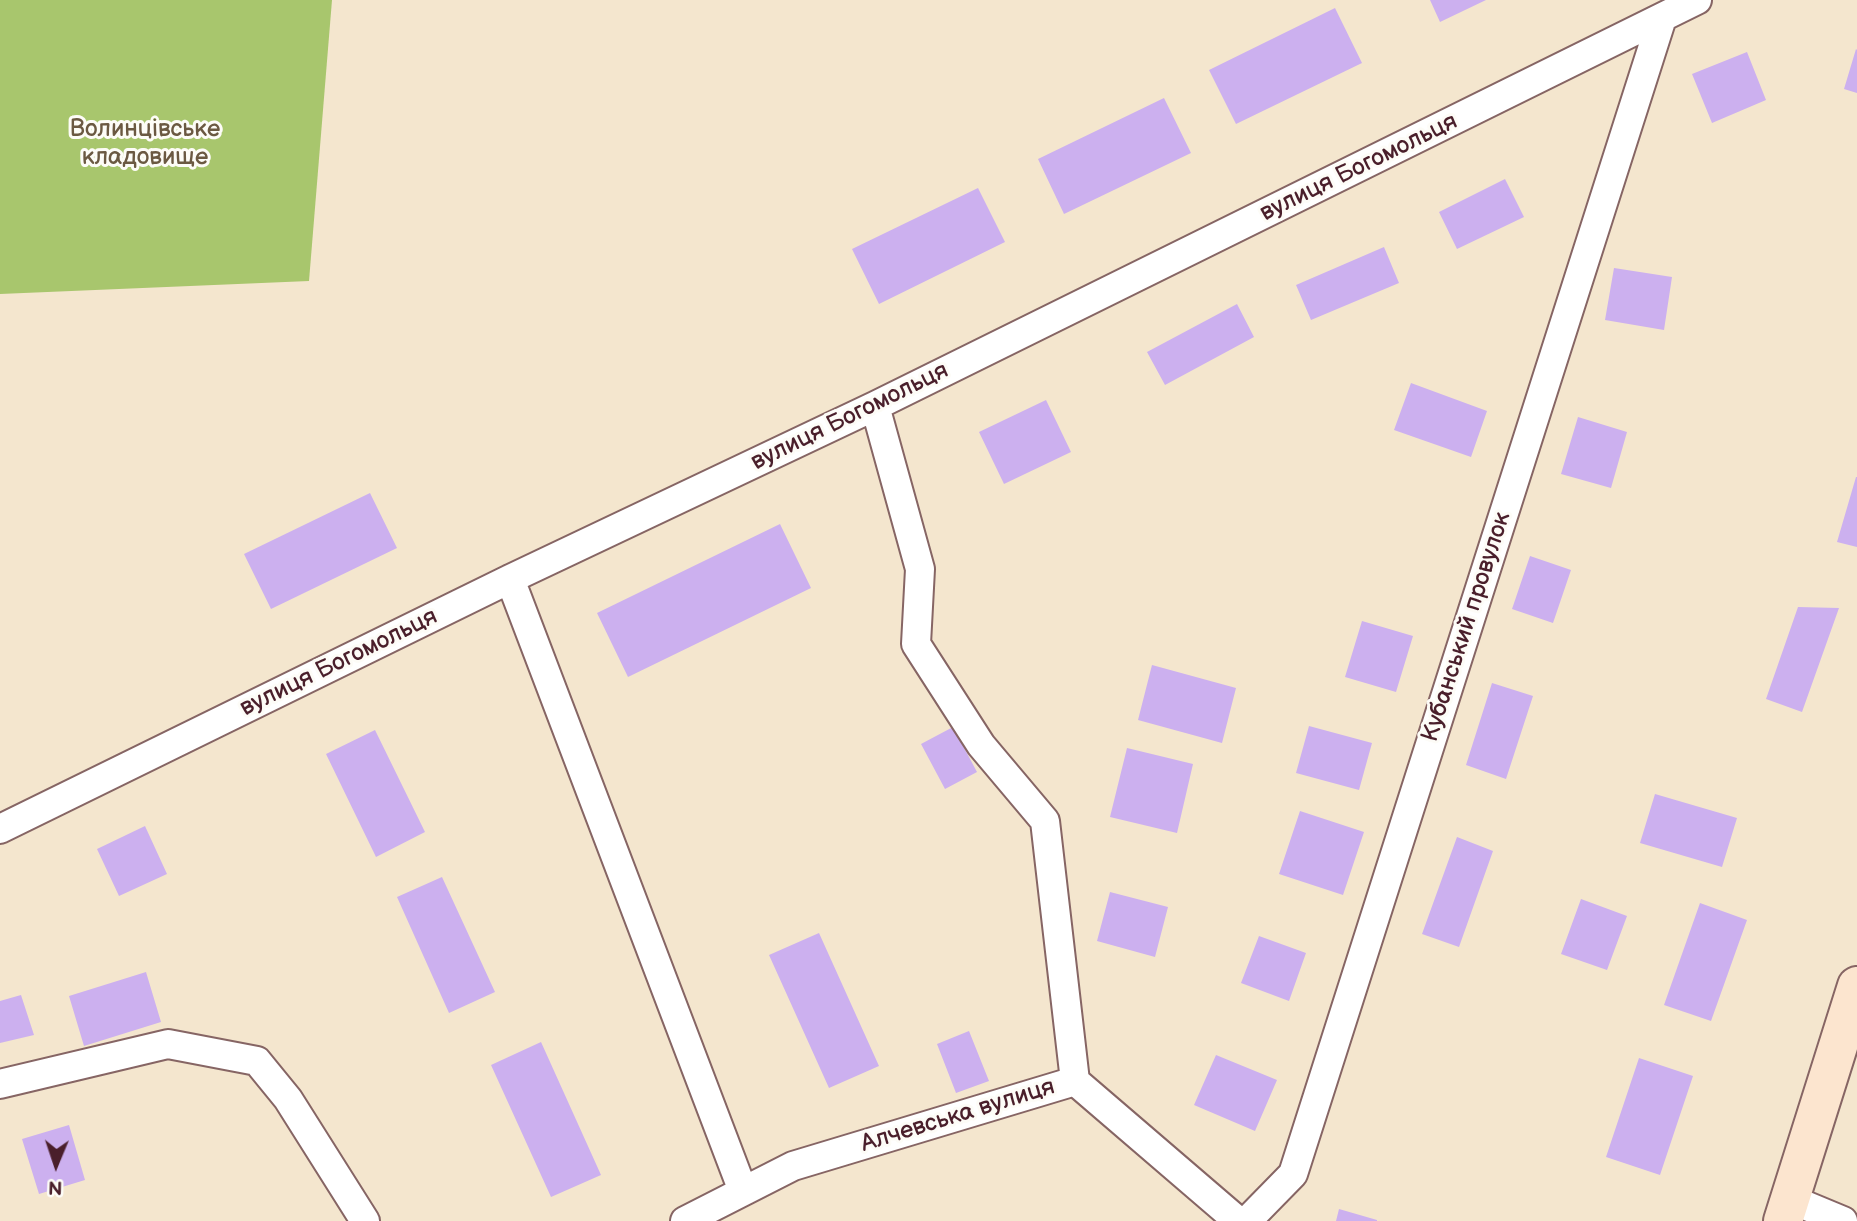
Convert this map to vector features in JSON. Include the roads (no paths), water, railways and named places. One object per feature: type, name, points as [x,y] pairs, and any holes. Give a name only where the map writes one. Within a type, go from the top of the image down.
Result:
[{"type":"main road","points":[[1786,1210],[1857,986]]},
{"type":"street","name":"вулиця Богомольця","points":[[0,829],[510,579],[875,406],[1697,0]]},
{"type":"street","name":"Кубанський провулок","points":[[1247,1221],[1293,1174],[1662,18]]},
{"type":"street","points":[[875,406],[920,569],[916,644],[981,745],[1045,821],[1075,1081]]},
{"type":"street","points":[[510,579],[743,1191]]},
{"type":"street","points":[[0,1084],[168,1044],[257,1060],[288,1099],[365,1221]]},
{"type":"street","name":"Алчевська вулиця","points":[[685,1221],[793,1166],[1075,1081],[1238,1221]]},
{"type":"street","points":[[1786,1210],[1843,1221]]},
{"type":"park label","name":"Волинцівське кладовище","points":[[145,144]]}]
